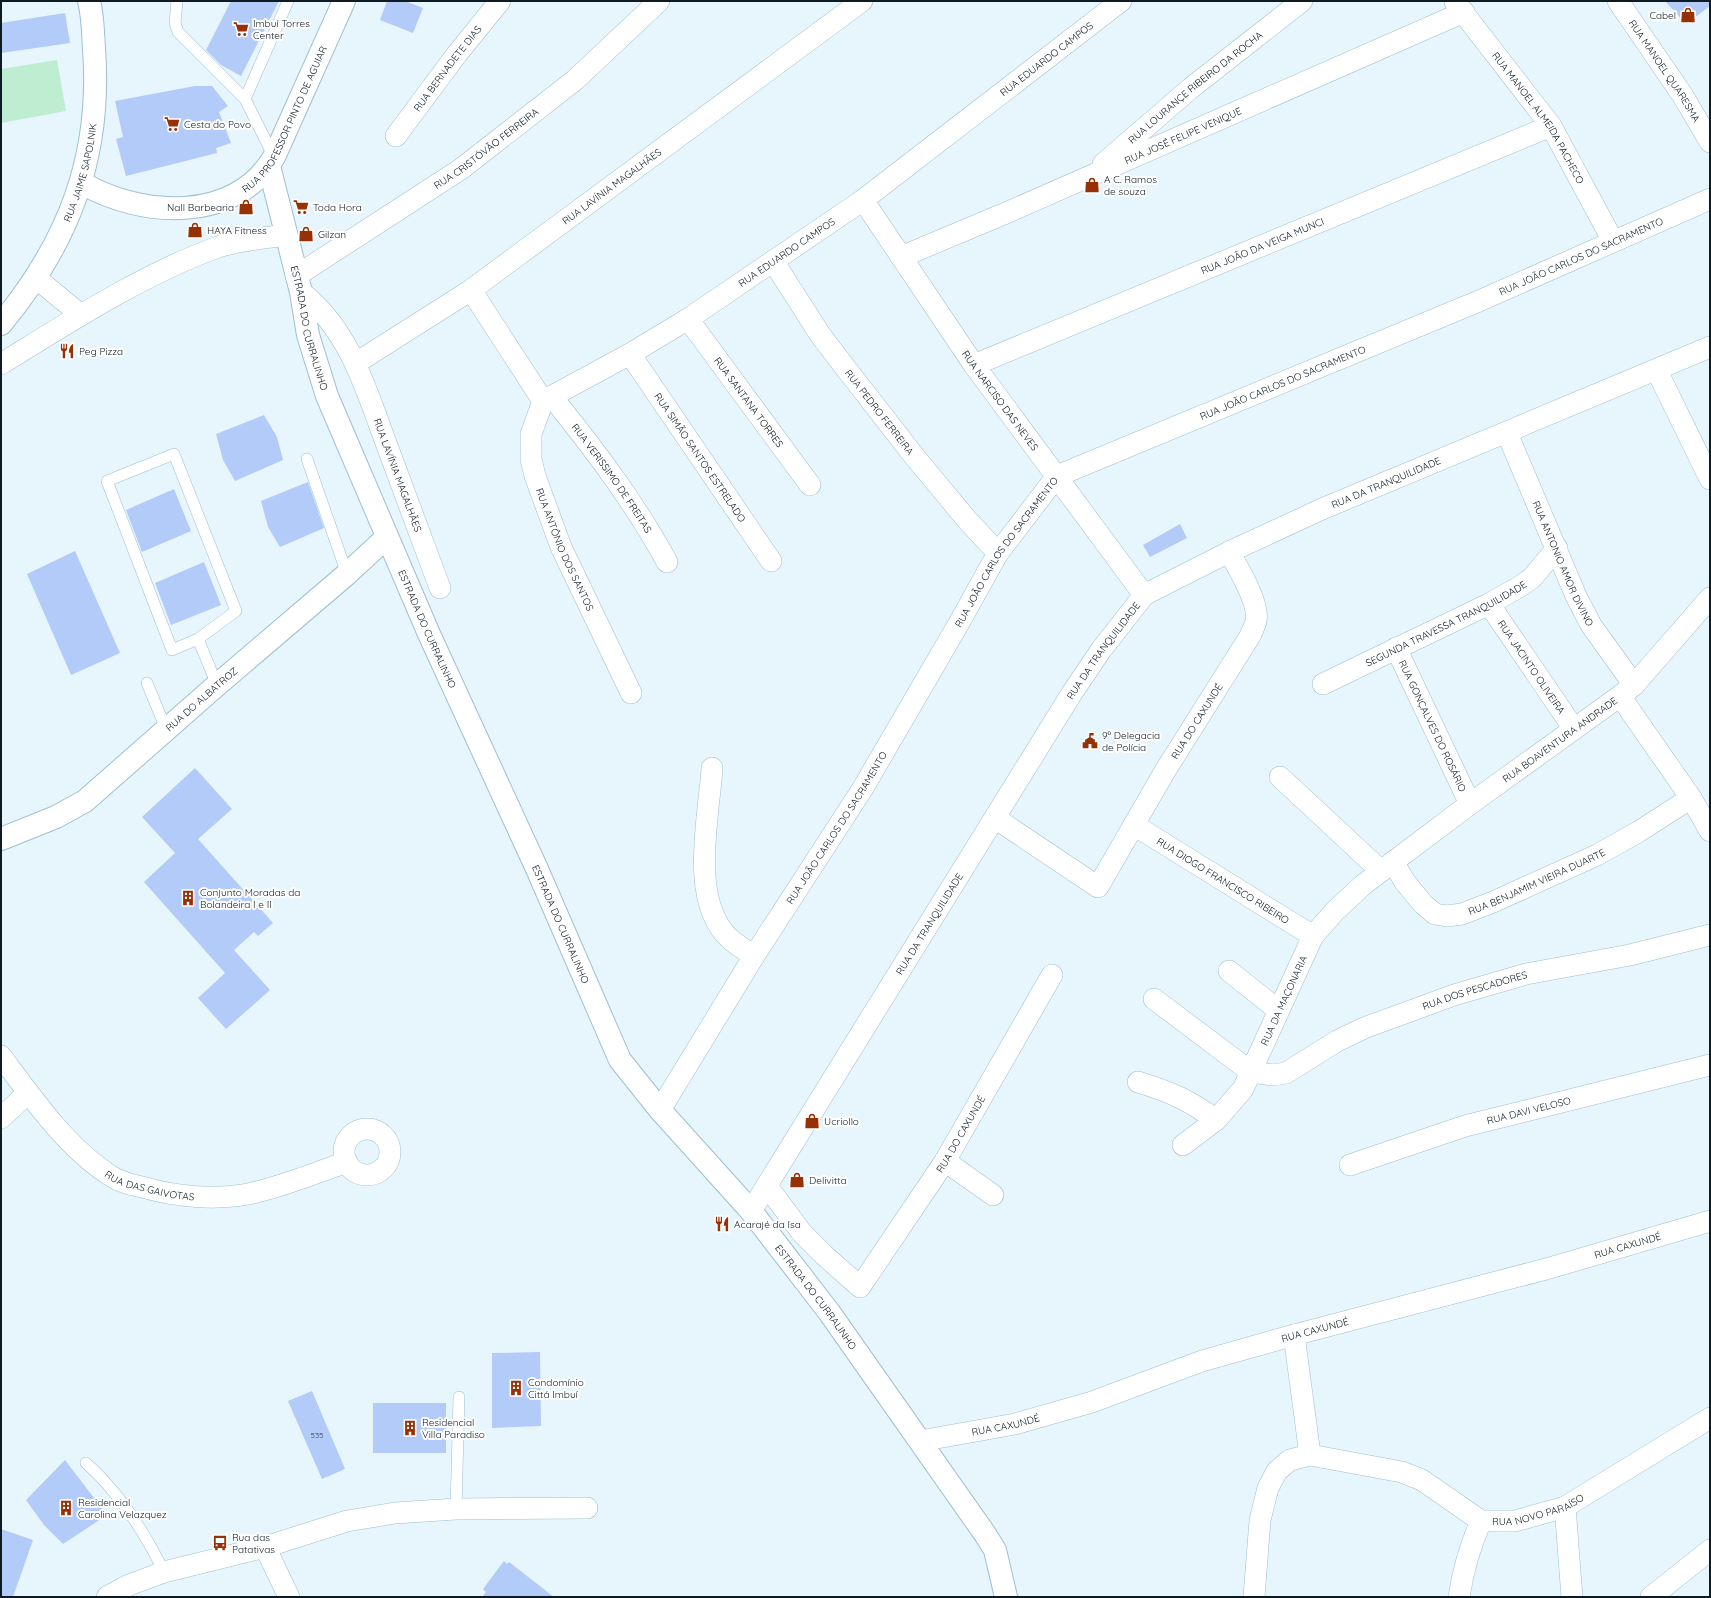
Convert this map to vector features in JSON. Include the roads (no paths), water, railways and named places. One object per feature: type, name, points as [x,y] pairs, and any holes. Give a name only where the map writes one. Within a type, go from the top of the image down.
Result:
[{"type":"street","name":"RUA JAIME SAPOLNIK","points":[[1,324],[36,278],[68,218],[82,183],[94,116],[95,84],[89,1]]},
{"type":"street","name":"RUA PROFESSOR PINTO DE AGUIAR","points":[[82,183],[100,193],[140,205],[164,208],[189,208],[213,203],[232,196],[248,187],[272,162],[344,1]]},
{"type":"street","name":"RUA BERNADETE DIAS","points":[[396,136],[457,54],[500,1]]},
{"type":"street","name":"RUA CRISTÓVÃO FERREIRA","points":[[299,284],[461,169],[575,80],[659,1]]},
{"type":"street","name":"RUA LAVÍNIA MAGALHÃES","points":[[356,363],[472,290],[862,1]]},
{"type":"street","name":"RUA EDUARDO CAMPOS","points":[[548,399],[630,354],[688,319],[863,200],[1120,1]]},
{"type":"street","name":"RUA LOURANÇE RIBEIRO DA ROCHA","points":[[1090,175],[1191,88],[1302,1]]},
{"type":"street","name":"RUA MANOEL QUARESMA","points":[[1618,1],[1683,96],[1710,142]]},
{"type":"street","name":"RUA JOSÉ FELIPE VENIQUE","points":[[901,257],[1090,175],[1460,7]]},
{"type":"street","name":"RUA MANOEL ALMEIDA PACHECO","points":[[1460,7],[1551,126],[1613,241]]},
{"type":"street","name":"RUA JOÃO DA VEIGA MUNCI","points":[[974,365],[1551,126]]},
{"type":"street","name":"ESTRADA DO CURRALINHO","points":[[272,162],[299,284],[308,335],[327,396],[387,537],[620,1060],[660,1110],[751,1212],[829,1312],[995,1550],[1006,1597]]},
{"type":"street","name":"RUA JOÃO CARLOS DO SACRAMENTO","points":[[660,1110],[754,956],[863,788],[998,553],[1057,476],[1480,301],[1710,199]]},
{"type":"street","name":"RUA NARCISO DAS NEVES","points":[[863,200],[974,365],[1144,595]]},
{"type":"street","points":[[1,364],[81,315],[151,278],[218,247],[240,241],[287,235]]},
{"type":"street","name":"RUA PEDRO FERREIRA","points":[[773,261],[821,336],[924,468],[968,521],[998,553]]},
{"type":"street","points":[[36,278],[81,315]]},
{"type":"street","name":"RUA LAVÍNIA MAGALHÃES","points":[[299,284],[330,320],[356,363],[440,588]]},
{"type":"street","points":[[472,290],[548,399]]},
{"type":"street","name":"RUA SANTANA TORRES","points":[[688,319],[810,485]]},
{"type":"street","name":"RUA DA TRANQUILIDADE","points":[[751,1212],[1072,693],[1101,650],[1144,595],[1229,552],[1322,509],[1710,348]]},
{"type":"street","name":"RUA SIMÃO SANTOS ESTRELADO","points":[[630,354],[771,561]]},
{"type":"street","points":[[1657,371],[1710,479]]},
{"type":"street","name":"RUA VERISSIMO DE FREITAS","points":[[548,399],[617,482],[652,534],[667,562]]},
{"type":"street","name":"RUA ANTÔNIO DOS SANTOS","points":[[548,399],[531,434],[530,458],[535,476],[561,547],[631,693]]},
{"type":"street","name":"RUA ANTONIO AMOR DIVINO","points":[[1507,433],[1576,596],[1627,691],[1710,831]]},
{"type":"street","name":"RUA DO ALBATROZ","points":[[1,839],[56,817],[85,801],[166,729],[348,574],[387,537]]},
{"type":"street","name":"SEGUNDA TRAVESSA TRANQUILIDADE","points":[[1323,684],[1489,604],[1532,578],[1556,548]]},
{"type":"street","name":"RUA DO CAXUNDÉ","points":[[995,818],[1098,887],[1194,724],[1250,636],[1257,621],[1255,606],[1248,588],[1229,552]]},
{"type":"street","name":"RUA BOAVENTURA ANDRADE","points":[[1387,866],[1627,691],[1710,598]]},
{"type":"street","name":"RUA JACINTO OLIVEIRA","points":[[1489,604],[1574,729]]},
{"type":"street","name":"RUA GONÇALVES DO ROSÁRIO","points":[[1396,648],[1470,804]]},
{"type":"street","points":[[712,768],[704,840],[704,864],[708,898],[717,922],[729,938],[754,956]]},
{"type":"street","name":"RUA BENJAMIM VIEIRA DUARTE","points":[[1280,777],[1387,866],[1405,882],[1423,904],[1435,914],[1462,914],[1507,896],[1597,855],[1638,832],[1691,798]]},
{"type":"street","name":"RUA DIOGO FRANCISCO RIBEIRO","points":[[1134,825],[1313,936]]},
{"type":"street","name":"RUA DA MAÇONARIA","points":[[1182,1145],[1216,1120],[1243,1089],[1313,936],[1335,911],[1363,885],[1387,866]]},
{"type":"street","name":"RUA DOS PESCADORES","points":[[1251,1072],[1273,1075],[1286,1072],[1337,1041],[1364,1028],[1404,1012],[1478,987],[1526,974],[1630,955],[1710,935]]},
{"type":"street","points":[[1229,971],[1278,1010]]},
{"type":"street","name":"RUA DO CAXUNDÉ","points":[[767,1186],[802,1234],[824,1256],[860,1287],[945,1161],[1052,975]]},
{"type":"street","points":[[1154,999],[1251,1072]]},
{"type":"street","name":"RUA DAS GAIVOTAS","points":[[1,1056],[28,1093],[76,1148],[113,1178],[156,1191],[204,1196],[248,1194],[347,1162]]},
{"type":"street","name":"RUA DAVI VELOSO","points":[[1350,1165],[1465,1126],[1710,1065]]},
{"type":"street","points":[[1138,1082],[1184,1098],[1216,1120]]},
{"type":"street","points":[[1,1118],[28,1093]]},
{"type":"street","points":[[945,1161],[993,1195]]},
{"type":"street","name":"RUA CAXUNDÉ","points":[[920,1441],[1015,1424],[1092,1402],[1202,1361],[1294,1335],[1546,1269],[1710,1221]]},
{"type":"street","points":[[1254,1597],[1260,1520],[1268,1488],[1277,1471],[1290,1460],[1310,1455],[1294,1335]]},
{"type":"street","name":"RUA NOVO PARAÍSO","points":[[1310,1455],[1402,1472],[1422,1480],[1481,1521],[1515,1521],[1565,1507],[1710,1418]]},
{"type":"street","points":[[1565,1507],[1572,1597]]},
{"type":"street","points":[[107,1597],[129,1585],[164,1572],[265,1547],[347,1522],[395,1512],[456,1509],[587,1508]]},
{"type":"street","points":[[1459,1597],[1462,1574],[1470,1545],[1481,1521]]},
{"type":"street","points":[[265,1547],[289,1597]]},
{"type":"street","points":[[1650,1597],[1710,1550]]},
{"type":"lane","points":[[177,1],[175,23],[178,32],[245,99],[272,162]]},
{"type":"lane","points":[[245,99],[288,1]]},
{"type":"lane","points":[[174,454],[236,611],[198,640],[172,650],[107,481],[174,454]]},
{"type":"lane","points":[[307,459],[348,574]]},
{"type":"lane","points":[[198,640],[217,685]]},
{"type":"lane","points":[[147,683],[166,729]]},
{"type":"lane","points":[[456,1509],[459,1397]]},
{"type":"lane","points":[[86,1463],[110,1487],[134,1519],[164,1572]]},
{"type":"place","name":"Cabel","points":[[1688,15]]},
{"type":"place","name":"Imbuí Torres Center","points":[[241,29]]},
{"type":"place","name":"Cesta do Povo","points":[[172,124]]},
{"type":"place","name":"A C. Ramos de souza","points":[[1092,185]]},
{"type":"place","name":"Nall Barbearia","points":[[246,207]]},
{"type":"place","name":"Toda Hora","points":[[301,207]]},
{"type":"place","name":"HAYA Fitness","points":[[195,230]]},
{"type":"place","name":"Gilzan","points":[[306,234]]},
{"type":"place","name":"Peg Pizza","points":[[67,351]]},
{"type":"place","name":"9ª Delegacia de Polícia","points":[[1090,741]]},
{"type":"place","name":"Conjunto Moradas da Bolandeira I e II","points":[[188,898]]},
{"type":"place","name":"Ucriollo","points":[[812,1121]]},
{"type":"place","name":"Delivitta","points":[[797,1180]]},
{"type":"place","name":"Acarajé da Isa","points":[[722,1224]]},
{"type":"place","name":"Condomínio Cittá Imbuí","points":[[516,1388]]},
{"type":"place","name":"Residencial Villa Paradiso","points":[[410,1428]]},
{"type":"place","name":"Residencial Carolina Velazquez","points":[[66,1508]]},
{"type":"place","name":"Rua das Patativas","points":[[220,1543]]}]
